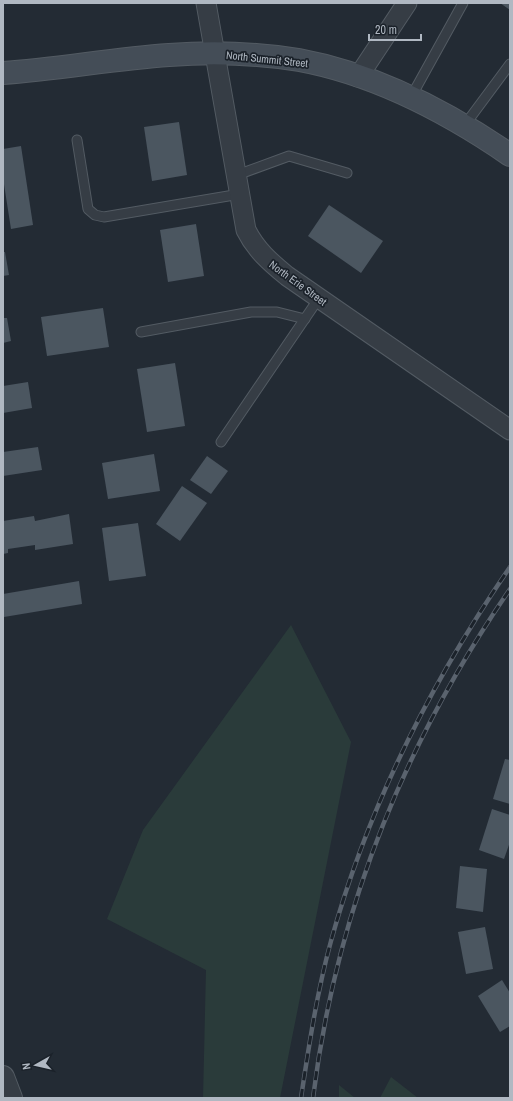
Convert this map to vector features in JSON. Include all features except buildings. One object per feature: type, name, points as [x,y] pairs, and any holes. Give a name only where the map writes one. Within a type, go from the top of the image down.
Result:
[{"type":"main road","name":"North Summit Street","points":[[3,73],[168,55],[216,53],[298,60],[358,77],[411,97],[464,126],[510,155]]},
{"type":"street","name":"North Erie Street","points":[[206,3],[246,230],[252,242],[270,262],[319,298],[510,430]]},
{"type":"street","points":[[358,77],[407,3]]},
{"type":"street","points":[[3,1076],[11,1098]]},
{"type":"lane","points":[[411,97],[463,3]]},
{"type":"lane","points":[[464,126],[510,64]]},
{"type":"lane","points":[[77,140],[88,209],[95,215],[104,217],[240,194]]},
{"type":"lane","points":[[237,175],[289,156],[347,173]]},
{"type":"lane","points":[[221,442],[319,298]]},
{"type":"lane","points":[[141,332],[251,312],[277,312],[305,319]]},
{"type":"shaded area","points":[[291,625],[351,742],[280,1098],[203,1098],[206,970],[107,919],[143,830]]},
{"type":"shaded area","points":[[391,1077],[418,1098],[380,1098]]},
{"type":"shaded area","points":[[339,1085],[355,1098],[339,1098]]},
{"type":"railway","points":[[301,1098],[314,1019],[326,960],[346,891],[363,842],[383,794],[428,701],[454,655],[510,567]]},
{"type":"railway","points":[[313,1098],[324,1029],[339,962],[357,896],[380,832],[407,769],[438,707],[472,647],[510,589]]}]
